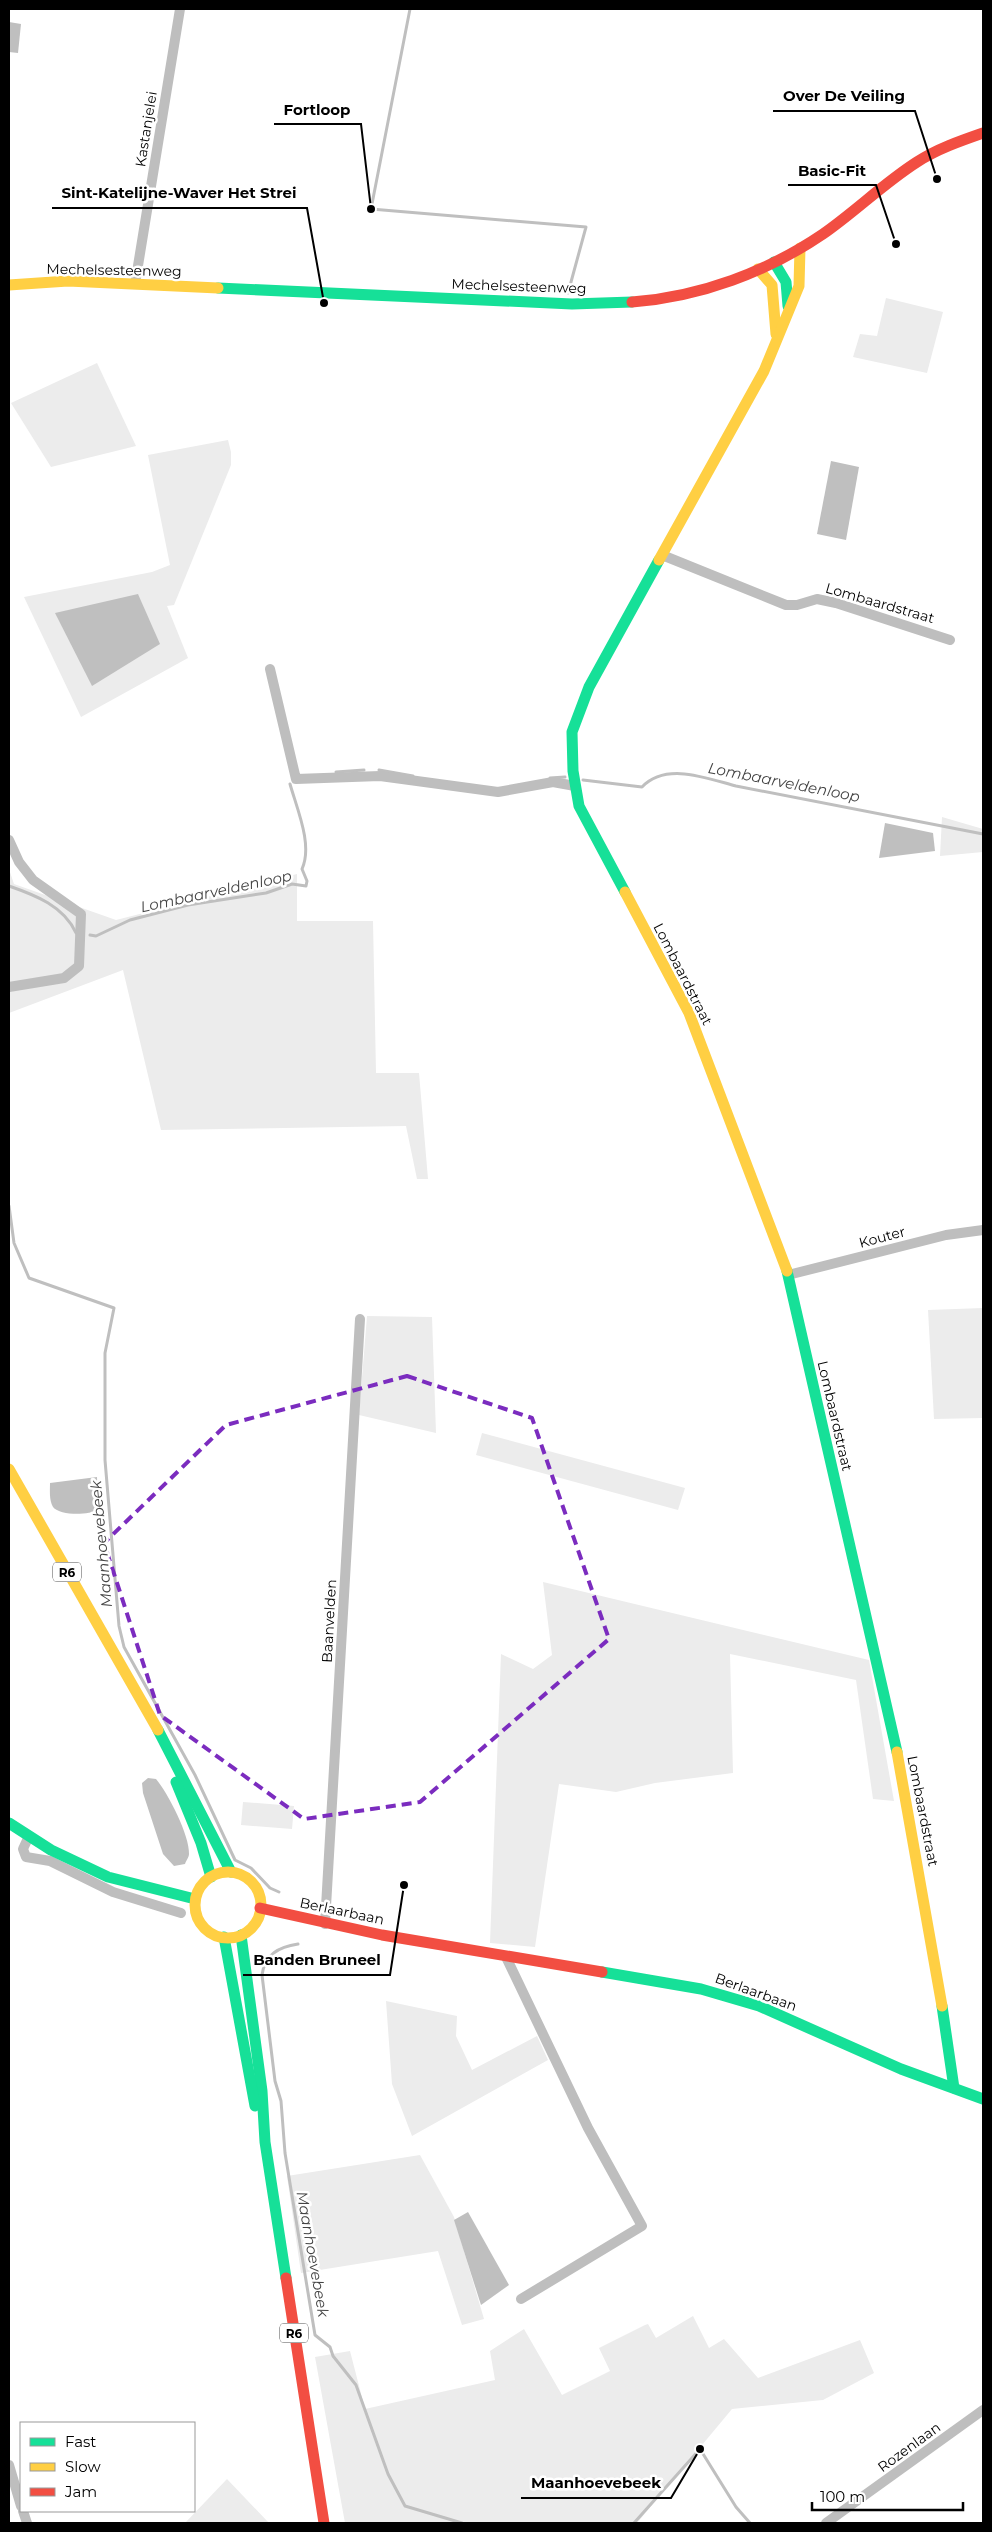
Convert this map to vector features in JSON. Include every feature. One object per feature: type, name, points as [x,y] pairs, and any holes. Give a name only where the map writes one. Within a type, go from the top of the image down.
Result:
[{"type":"street","name":"Kastanjelei","points":[[135,284],[180,9]]},
{"type":"street","name":"Mechelsesteenweg","points":[[9,284],[68,281],[529,302],[623,304],[700,291],[774,262],[823,234],[918,162],[957,142],[983,133]]},
{"type":"street","name":"Lombaardstraat","points":[[800,248],[802,264],[799,286],[787,313],[776,346],[764,371],[589,687],[572,732],[575,786],[579,806],[689,1013],[788,1275],[894,1737],[933,1949],[954,2088]]},
{"type":"street","name":"Lombaardstraat","points":[[774,262],[786,278],[789,289],[787,313]]},
{"type":"street","name":"Lombaardstraat","points":[[758,269],[772,285],[776,346]]},
{"type":"street","name":"Lombaardstraat","points":[[662,555],[786,605],[798,605],[817,599],[836,603],[950,640]]},
{"type":"street","points":[[270,670],[296,779],[380,776],[498,792],[553,782],[575,786]]},
{"type":"street","points":[[9,840],[19,862],[33,880],[81,914],[79,966],[64,978],[9,987]]},
{"type":"street","name":"Kouter","points":[[788,1275],[946,1235],[983,1230]]},
{"type":"street","name":"Baanvelden","points":[[325,1924],[360,1319]]},
{"type":"street","name":"R6","points":[[9,1469],[125,1674],[153,1719],[231,1872]]},
{"type":"street","name":"R6","points":[[125,1674],[179,1790],[201,1843],[210,1877]]},
{"type":"street","points":[[9,1823],[65,1858],[108,1877],[195,1899]]},
{"type":"street","points":[[29,1836],[23,1849],[26,1857],[50,1862],[113,1892],[181,1913]]},
{"type":"street","points":[[231,1872],[243,1876],[253,1884],[259,1896],[260,1908],[254,1924],[241,1935],[224,1938],[212,1934],[200,1923],[195,1899],[199,1889],[210,1877],[231,1872]]},
{"type":"street","name":"Berlaarbaan","points":[[260,1908],[325,1924],[506,1957],[701,1989],[759,2006],[901,2068],[983,2099]]},
{"type":"street","name":"R6","points":[[241,1935],[256,2045],[265,2142],[324,2523]]},
{"type":"street","name":"R6","points":[[224,1938],[251,2090],[265,2142]]},
{"type":"street","points":[[506,1957],[588,2128],[642,2226],[521,2299]]},
{"type":"street","name":"Rozenlaan","points":[[826,2523],[983,2410]]},
{"type":"street","points":[[9,2465],[20,2503]]},
{"type":"highlighted area","points":[[407,1376],[532,1418],[609,1639],[420,1802],[304,1819],[160,1715],[104,1543],[226,1425]]},
{"type":"shaded area","points":[[9,22],[21,24],[18,53],[9,52]]},
{"type":"shaded area","points":[[886,298],[943,312],[927,373],[853,357],[860,334],[877,336]]},
{"type":"shaded area","points":[[97,363],[136,446],[51,467],[11,403]]},
{"type":"shaded area","points":[[228,440],[231,452],[231,465],[174,605],[167,606],[188,658],[81,717],[24,597],[152,572],[170,565],[148,455]]},
{"type":"shaded area","points":[[831,461],[859,467],[846,540],[817,534]]},
{"type":"shaded area","points":[[138,594],[160,644],[92,686],[55,613]]},
{"type":"shaded area","points":[[942,817],[983,829],[983,852],[940,856]]},
{"type":"shaded area","points":[[885,823],[933,833],[935,851],[879,858]]},
{"type":"shaded area","points":[[9,869],[14,884],[116,920],[297,874],[297,921],[373,921],[376,1073],[419,1073],[428,1179],[417,1179],[406,1126],[161,1130],[123,970],[9,1013]]},
{"type":"shaded area","points":[[983,1308],[983,1418],[934,1419],[928,1310]]},
{"type":"shaded area","points":[[367,1316],[432,1317],[436,1433],[359,1415]]},
{"type":"shaded area","points":[[482,1433],[685,1488],[678,1510],[476,1455]]},
{"type":"shaded area","points":[[97,1477],[98,1510],[75,1514],[62,1512],[53,1507],[50,1498],[50,1483]]},
{"type":"shaded area","points":[[543,1582],[869,1660],[894,1801],[873,1799],[856,1680],[730,1654],[733,1773],[655,1783],[616,1792],[559,1784],[535,1947],[490,1943],[501,1654],[533,1669],[552,1655]]},
{"type":"shaded area","points":[[148,1778],[156,1779],[161,1786],[182,1826],[189,1854],[185,1864],[174,1866],[163,1854],[143,1793],[142,1783]]},
{"type":"shaded area","points":[[243,1802],[294,1806],[292,1829],[241,1825]]},
{"type":"shaded area","points":[[386,2001],[457,2016],[456,2036],[472,2070],[537,2036],[548,2060],[412,2136],[392,2084]]},
{"type":"shaded area","points":[[420,2155],[454,2217],[484,2319],[462,2325],[438,2251],[301,2273],[287,2176]]},
{"type":"shaded area","points":[[468,2212],[509,2285],[481,2305],[454,2220]]},
{"type":"shaded area","points":[[693,2316],[709,2348],[724,2339],[758,2378],[860,2340],[874,2373],[823,2400],[732,2409],[637,2523],[345,2523],[315,2357],[350,2351],[365,2409],[495,2380],[490,2351],[524,2329],[562,2395],[610,2371],[599,2348],[648,2324],[656,2338]]},
{"type":"shaded area","points":[[227,2479],[269,2523],[185,2523]]},
{"type":"waterway","points":[[410,9],[371,209],[586,227],[568,293]]},
{"type":"waterway","name":"Lombaarveldenloop","points":[[336,772],[364,770]]},
{"type":"waterway","name":"Lombaarveldenloop","points":[[379,770],[413,776]]},
{"type":"waterway","name":"Lombaarveldenloop","points":[[583,780],[642,787],[652,779],[663,775],[687,774],[736,786],[983,834]]},
{"type":"waterway","name":"Lombaarveldenloop","points":[[550,778],[565,777]]},
{"type":"waterway","name":"Lombaarveldenloop","points":[[90,935],[96,936],[130,920],[188,905],[266,893],[292,884],[306,886],[307,881],[302,869],[306,849],[305,838],[290,784]]},
{"type":"waterway","name":"Lombaarveldenloop","points":[[9,886],[29,893],[48,903],[64,916],[76,933]]},
{"type":"waterway","name":"Maanhoevebeek","points":[[9,1206],[14,1243],[29,1278],[114,1308],[105,1353],[105,1460],[119,1626],[124,1647],[195,1775],[235,1860],[251,1868],[270,1888],[279,1892]]},
{"type":"waterway","name":"Maanhoevebeek","points":[[298,1944],[285,1947],[274,1953],[266,1962],[262,1975],[275,2081],[281,2101],[285,2153],[315,2335],[330,2347],[333,2356],[356,2385],[388,2474],[405,2506],[462,2523]]},
{"type":"waterway","name":"Maanhoevebeek","points":[[634,2523],[700,2449],[736,2507],[750,2523]]},
{"type":"traffic: fast","points":[[774,262],[786,282],[788,306]]},
{"type":"traffic: fast","points":[[218,288],[572,304],[632,302]]},
{"type":"traffic: fast","points":[[625,892],[579,806],[573,771],[572,732],[589,687],[659,560]]},
{"type":"traffic: fast","points":[[787,1271],[897,1752]]},
{"type":"traffic: fast","points":[[158,1730],[231,1872]]},
{"type":"traffic: fast","points":[[176,1782],[201,1843],[211,1877]]},
{"type":"traffic: fast","points":[[9,1823],[51,1850],[108,1877],[195,1899]]},
{"type":"traffic: fast","points":[[241,1935],[262,2091],[265,2142],[286,2278]]},
{"type":"traffic: fast","points":[[224,1937],[255,2106]]},
{"type":"traffic: fast","points":[[602,1972],[701,1989],[759,2006],[901,2069],[983,2099]]},
{"type":"traffic: fast","points":[[942,2006],[954,2088]]},
{"type":"traffic: slow","points":[[659,560],[764,371],[799,286],[800,248]]},
{"type":"traffic: slow","points":[[758,269],[772,285],[776,334]]},
{"type":"traffic: slow","points":[[9,285],[68,281],[218,288]]},
{"type":"traffic: slow","points":[[625,892],[689,1013],[787,1271]]},
{"type":"traffic: slow","points":[[9,1469],[158,1730]]},
{"type":"traffic: slow","points":[[897,1752],[942,2006]]},
{"type":"traffic: slow","points":[[228,1872],[240,1875],[251,1882],[258,1893],[261,1905],[258,1917],[251,1928],[240,1935],[228,1938],[216,1935],[205,1928],[198,1917],[195,1905],[198,1893],[205,1882],[216,1875],[228,1872]]},
{"type":"traffic: jam","points":[[632,302],[683,295],[708,288],[756,271],[779,260],[823,234],[893,179],[925,157],[957,142],[983,133]]},
{"type":"traffic: jam","points":[[260,1908],[382,1935],[602,1972]]},
{"type":"traffic: jam","points":[[286,2278],[324,2523]]},
{"type":"place","name":"Over De Veiling","points":[[937,179]]},
{"type":"place","name":"Fortloop","points":[[371,209]]},
{"type":"place","name":"Basic-Fit","points":[[896,244]]},
{"type":"place","name":"Sint-Katelijne-Waver Het Strei","points":[[324,303]]},
{"type":"place","name":"Banden Bruneel","points":[[404,1885]]},
{"type":"place","name":"Maanhoevebeek","points":[[700,2449]]}]
